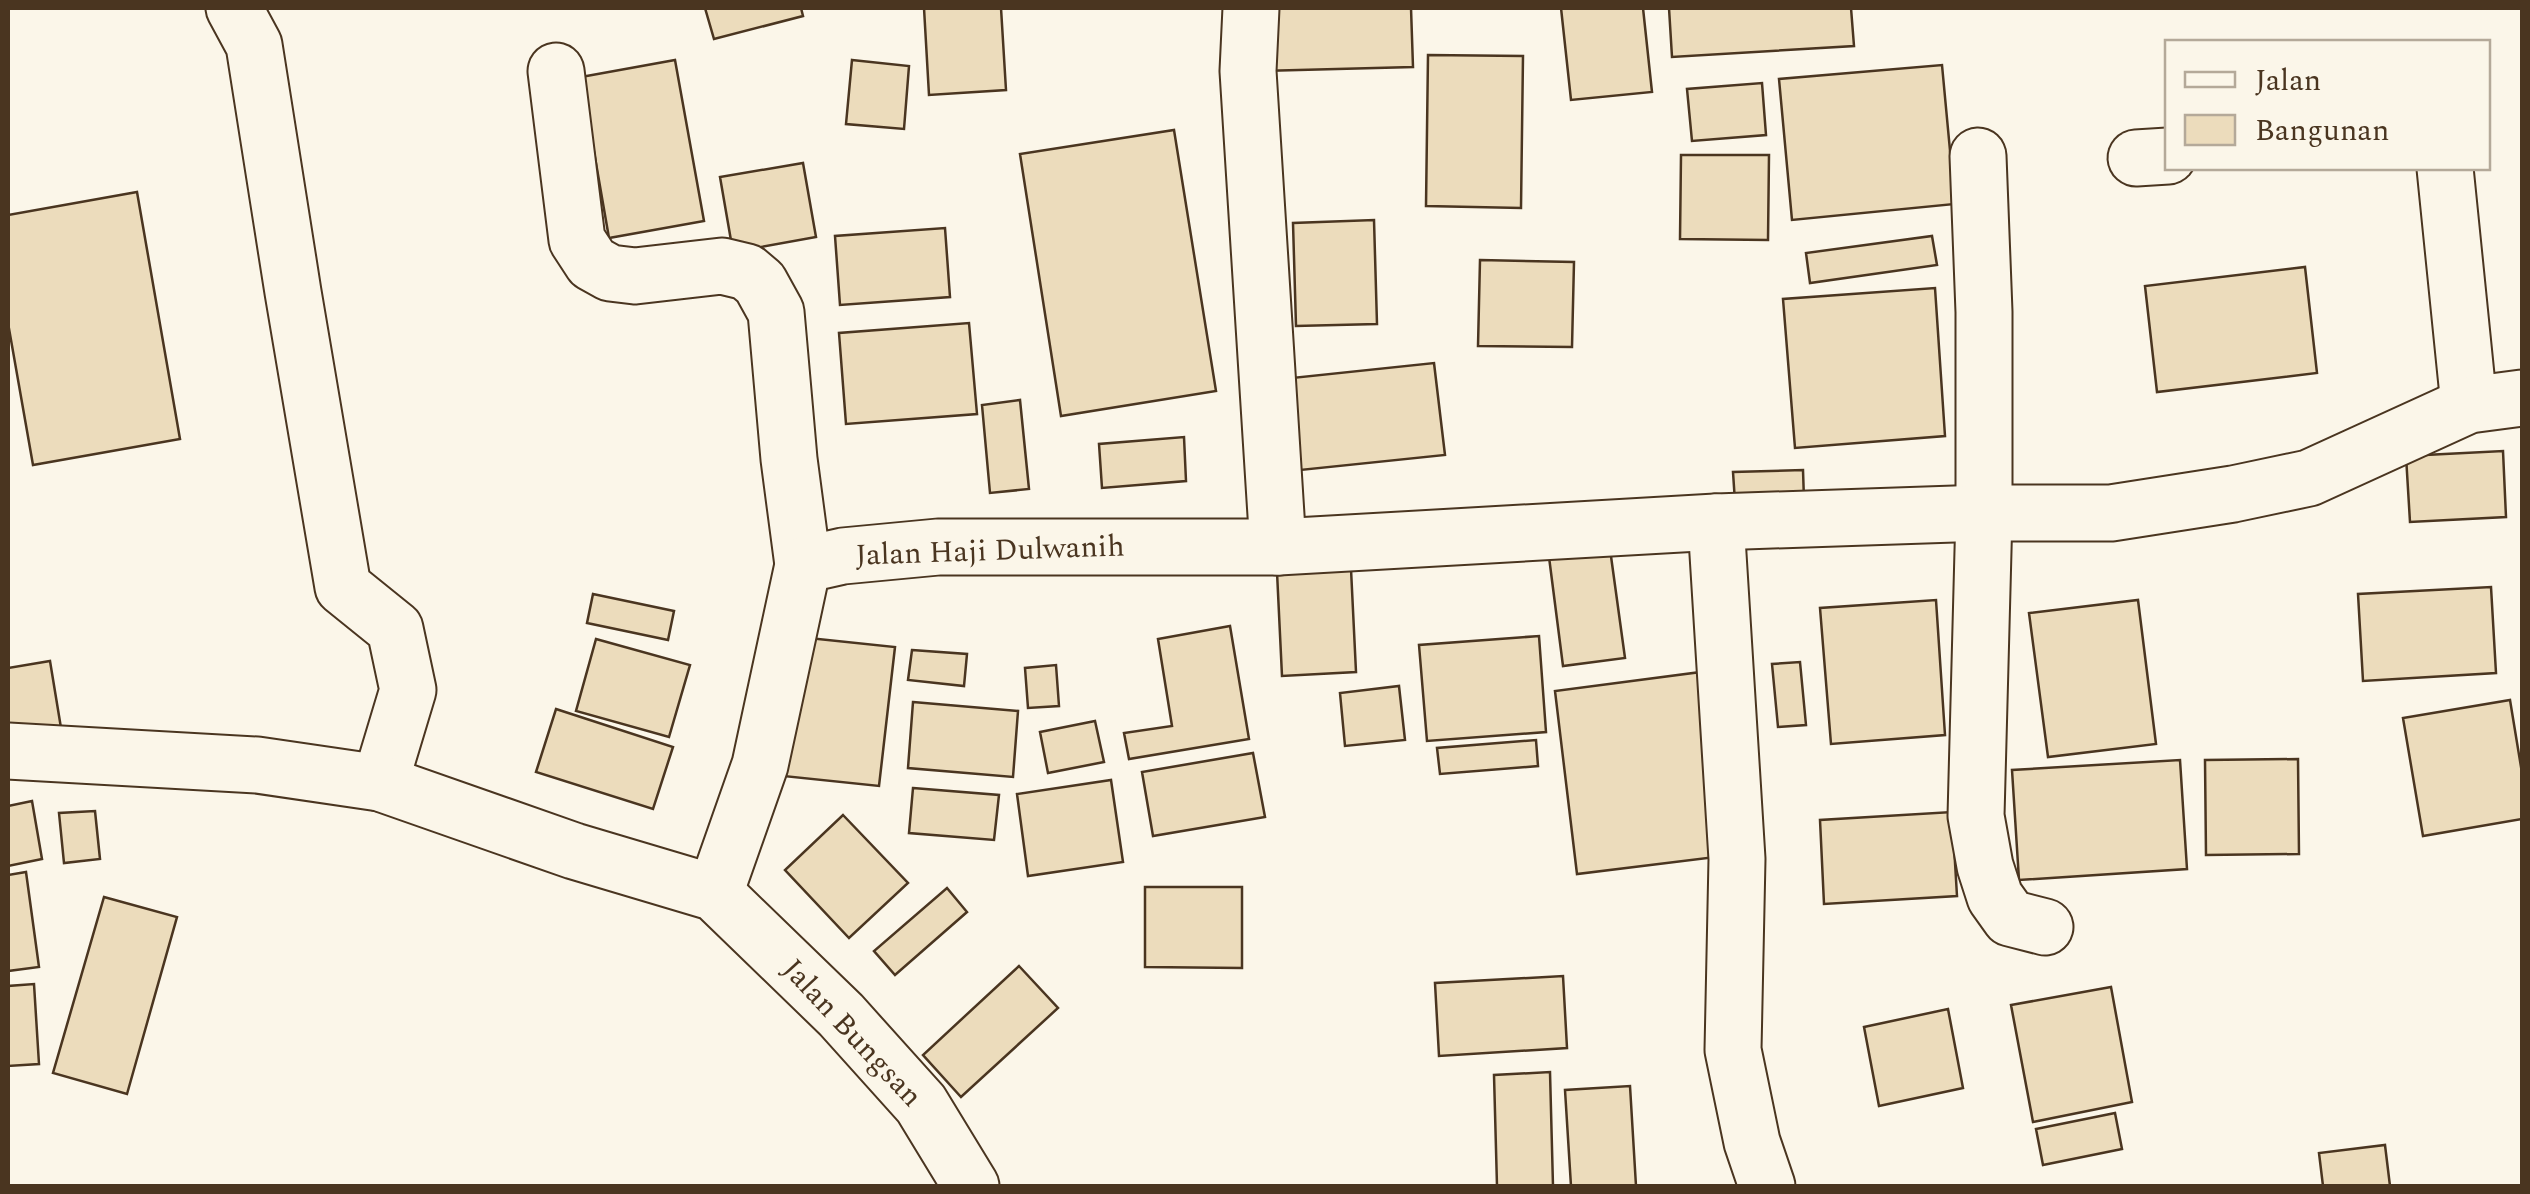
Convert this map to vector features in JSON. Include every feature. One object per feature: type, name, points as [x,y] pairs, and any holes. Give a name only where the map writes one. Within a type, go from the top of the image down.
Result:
[{"type":"street","points":[[234,8],[254,45],[343,587],[395,629],[408,690],[380,783]]},
{"type":"street","points":[[1251,8],[1248,71],[1278,547]]},
{"type":"street","points":[[8,750],[257,765],[380,783],[574,851],[715,893],[760,765],[803,564],[776,312],[760,283],[748,272],[722,266],[635,276],[610,274],[592,263],[577,240],[556,70]]},
{"type":"street","points":[[1978,156],[1984,312],[1984,514],[1976,816],[1985,866],[1996,896],[2010,918],[2045,928]]},
{"type":"street","points":[[2445,170],[2469,405]]},
{"type":"street","name":"Jalan Haji Dulwanih","points":[[803,564],[938,547],[1278,547],[1716,522],[2111,512],[2309,478],[2469,405],[2522,398]]},
{"type":"street","points":[[1716,522],[1737,860],[1733,1050],[1752,1142],[1767,1186]]},
{"type":"street","name":"Jalan Bungsan","points":[[715,893],[841,1015],[920,1104],[971,1186]]},
{"type":"building","points":[[705,8],[801,8],[803,16],[714,39]]},
{"type":"building","points":[[924,8],[1001,8],[1006,90],[929,95]]},
{"type":"building","points":[[1263,8],[1411,8],[1413,67],[1265,71]]},
{"type":"building","points":[[1561,8],[1643,8],[1652,92],[1571,100]]},
{"type":"building","points":[[1669,8],[1851,8],[1854,46],[1672,57]]},
{"type":"building","points":[[1428,55],[1523,56],[1521,208],[1426,206]]},
{"type":"building","points":[[675,60],[704,221],[609,238],[581,77]]},
{"type":"building","points":[[852,60],[909,66],[904,129],[846,124]]},
{"type":"building","points":[[1942,65],[1955,204],[1792,220],[1779,79]]},
{"type":"building","points":[[1762,83],[1766,135],[1692,141],[1687,89]]},
{"type":"building","points":[[1174,130],[1216,391],[1061,416],[1020,154]]},
{"type":"building","points":[[1681,155],[1769,155],[1768,240],[1680,239]]},
{"type":"building","points":[[803,163],[816,237],[733,252],[720,177]]},
{"type":"building","points":[[137,192],[180,439],[33,465],[8,323],[8,215]]},
{"type":"building","points":[[1374,220],[1377,324],[1296,326],[1293,223]]},
{"type":"building","points":[[945,228],[950,297],[840,305],[835,236]]},
{"type":"building","points":[[1932,236],[1937,265],[1810,283],[1806,253]]},
{"type":"building","points":[[1480,260],[1574,262],[1572,347],[1478,346]]},
{"type":"building","points":[[2305,267],[2317,373],[2157,392],[2145,286]]},
{"type":"building","points":[[1935,288],[1945,436],[1795,448],[1783,299]]},
{"type":"building","points":[[969,323],[977,414],[846,424],[839,333]]},
{"type":"building","points":[[1434,363],[1445,455],[1291,471],[1282,379]]},
{"type":"building","points":[[1020,400],[1029,489],[990,493],[982,405]]},
{"type":"building","points":[[1184,437],[1186,481],[1102,488],[1099,444]]},
{"type":"building","points":[[2503,451],[2506,517],[2410,522],[2406,456]]},
{"type":"building","points":[[1803,470],[1804,500],[1735,502],[1733,472]]},
{"type":"building","points":[[1610,549],[1625,658],[1563,666],[1549,557]]},
{"type":"building","points":[[1351,569],[1356,672],[1282,676],[1277,572]]},
{"type":"building","points":[[2491,587],[2496,673],[2363,681],[2358,594]]},
{"type":"building","points":[[593,594],[674,611],[668,640],[587,623]]},
{"type":"building","points":[[1936,600],[1945,735],[1831,744],[1820,608]]},
{"type":"building","points":[[2138,600],[2156,744],[2048,757],[2029,613]]},
{"type":"building","points":[[1230,626],[1249,739],[1129,759],[1124,733],[1172,726],[1158,639]]},
{"type":"building","points":[[1539,636],[1546,732],[1427,741],[1419,645]]},
{"type":"building","points":[[799,637],[895,647],[879,786],[783,776]]},
{"type":"building","points":[[596,639],[690,665],[669,737],[576,711]]},
{"type":"building","points":[[912,650],[967,654],[964,686],[908,680]]},
{"type":"building","points":[[50,661],[62,734],[8,742],[8,668]]},
{"type":"building","points":[[1800,662],[1806,725],[1778,727],[1772,664]]},
{"type":"building","points":[[1056,665],[1059,706],[1028,708],[1025,668]]},
{"type":"building","points":[[1701,672],[1724,856],[1577,874],[1555,691]]},
{"type":"building","points":[[1399,686],[1405,740],[1345,746],[1340,693]]},
{"type":"building","points":[[2510,700],[2522,773],[2522,819],[2423,836],[2403,718]]},
{"type":"building","points":[[913,702],[1018,711],[1013,777],[908,768]]},
{"type":"building","points":[[556,709],[673,747],[653,809],[536,772]]},
{"type":"building","points":[[1095,721],[1104,762],[1048,773],[1040,732]]},
{"type":"building","points":[[1536,740],[1538,766],[1440,774],[1437,748]]},
{"type":"building","points":[[1253,753],[1265,817],[1153,836],[1142,772]]},
{"type":"building","points":[[2298,759],[2299,854],[2206,855],[2205,760]]},
{"type":"building","points":[[2180,760],[2187,869],[2019,880],[2012,770]]},
{"type":"building","points":[[1111,780],[1123,862],[1028,876],[1017,794]]},
{"type":"building","points":[[913,788],[999,795],[994,840],[909,833]]},
{"type":"building","points":[[32,801],[42,859],[8,866],[8,806]]},
{"type":"building","points":[[95,811],[100,859],[64,863],[59,813]]},
{"type":"building","points":[[1952,812],[1957,896],[1824,904],[1820,820]]},
{"type":"building","points":[[843,815],[908,883],[849,938],[785,870]]},
{"type":"building","points":[[26,872],[39,967],[8,971],[8,875]]},
{"type":"building","points":[[1145,887],[1242,887],[1242,968],[1145,967]]},
{"type":"building","points":[[947,888],[967,912],[895,975],[874,951]]},
{"type":"building","points":[[104,897],[177,917],[127,1094],[53,1073]]},
{"type":"building","points":[[1019,966],[1058,1008],[961,1097],[923,1055]]},
{"type":"building","points":[[1563,976],[1567,1048],[1439,1056],[1435,983]]},
{"type":"building","points":[[34,984],[39,1064],[8,1066],[8,986]]},
{"type":"building","points":[[2111,987],[2132,1102],[2033,1122],[2011,1005]]},
{"type":"building","points":[[1948,1009],[1963,1088],[1879,1106],[1864,1027]]},
{"type":"building","points":[[1550,1072],[1553,1186],[1497,1186],[1494,1075]]},
{"type":"building","points":[[1630,1086],[1636,1186],[1571,1186],[1565,1090]]},
{"type":"building","points":[[2115,1113],[2122,1149],[2043,1165],[2036,1129]]},
{"type":"building","points":[[2385,1145],[2390,1186],[2323,1186],[2319,1153]]}]
